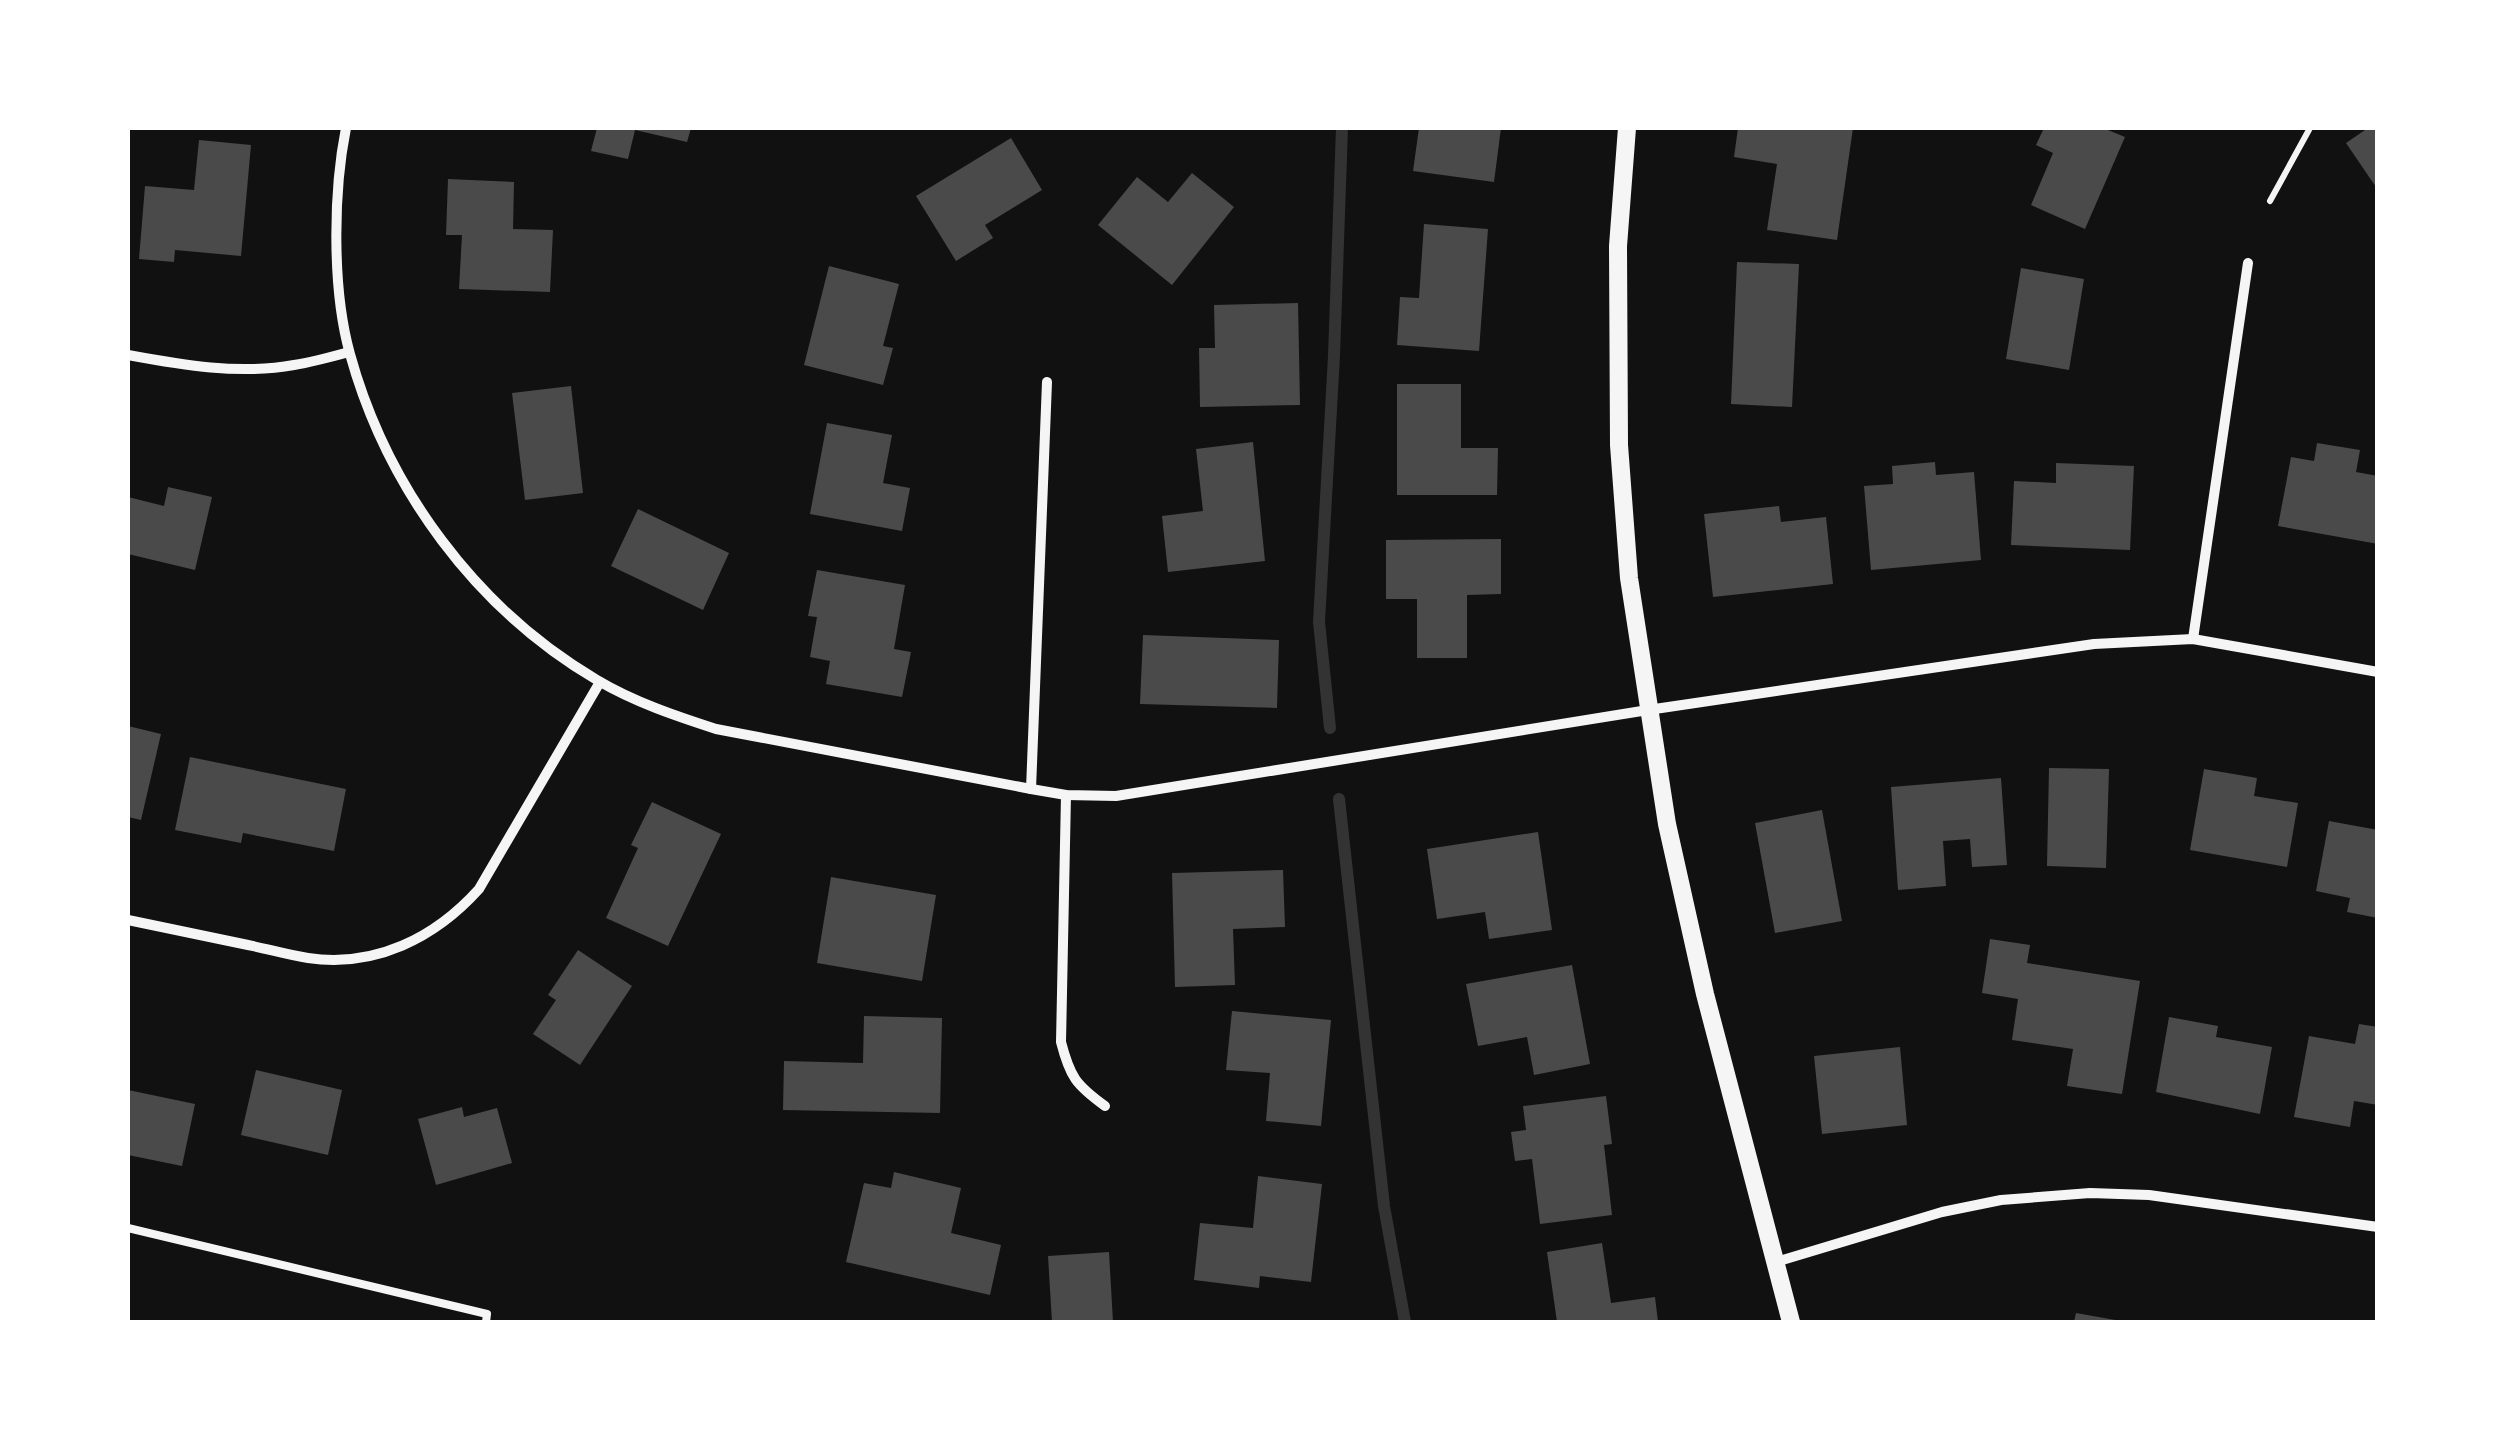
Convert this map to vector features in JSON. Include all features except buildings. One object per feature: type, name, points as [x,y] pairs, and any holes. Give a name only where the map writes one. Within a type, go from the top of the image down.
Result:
[{"type":"street","points":[[346,128],[340,156],[336,230],[341,304],[349,352],[375,428],[398,476],[426,521],[476,583],[514,620],[600,682],[668,714],[716,729],[1031,790],[1116,796],[1648,710],[2094,644],[2193,639],[2378,672]]},
{"type":"street","points":[[1626,128],[1618,246],[1619,445],[1629,578],[1667,824],[1701,975],[1791,1322]]},
{"type":"street","points":[[2193,639],[2248,262]]},
{"type":"street","points":[[128,355],[235,369],[292,366],[349,352]]},
{"type":"street","points":[[1031,790],[1047,382]]},
{"type":"street","points":[[128,920],[311,958],[354,959],[424,937],[459,911],[479,889],[600,682]]},
{"type":"street","points":[[1066,795],[1062,1042],[1069,1072],[1080,1088],[1105,1106]]},
{"type":"street","points":[[1776,1262],[1942,1212],[2001,1200],[2090,1193],[2149,1196],[2378,1226]]},
{"type":"lane","points":[[128,1228],[487,1314],[486,1322]]},
{"type":"path","points":[[2270,202],[2310,128]]},
{"type":"waterway","points":[[1330,728],[1319,622],[1342,128]]},
{"type":"waterway","points":[[1339,799],[1384,1206],[1405,1322]]}]
